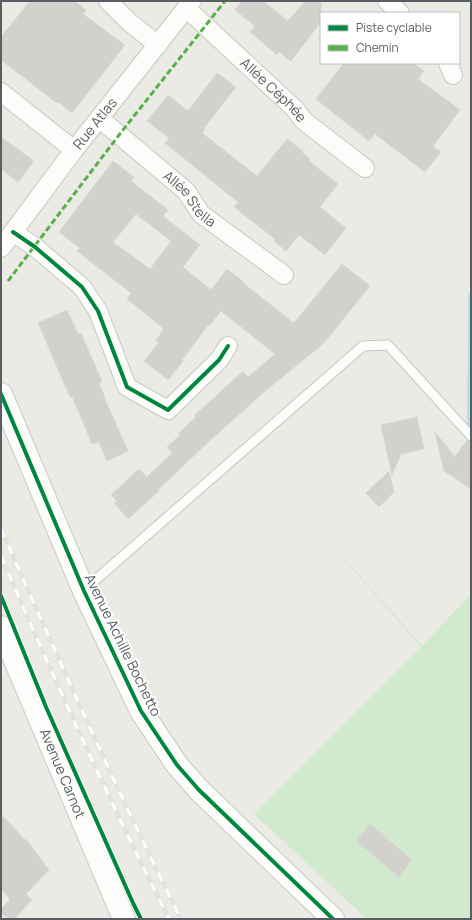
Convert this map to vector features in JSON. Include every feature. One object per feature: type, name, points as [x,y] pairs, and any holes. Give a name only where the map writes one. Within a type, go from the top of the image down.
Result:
[{"type":"street","points":[[108,1],[129,22],[158,44]]},
{"type":"street","points":[[387,1],[399,12]]},
{"type":"street","name":"Rue Atlas","points":[[1,248],[74,150],[189,4]]},
{"type":"street","name":"Allée Céphée","points":[[189,4],[296,109],[304,121],[365,168]]},
{"type":"street","points":[[1,92],[74,150]]},
{"type":"street","name":"Allée Stella","points":[[99,118],[186,191],[201,214],[284,275]]},
{"type":"street","points":[[13,232],[35,247],[82,287],[98,311],[127,387],[168,410],[219,360],[228,346]]},
{"type":"street","name":"Avenue Achille Bochetto","points":[[1,394],[84,591],[141,711],[177,765],[199,790],[333,919]]},
{"type":"street","name":"Avenue Carnot","points":[[1,627],[124,919]]},
{"type":"lane","points":[[84,591],[363,346],[388,345],[471,436]]},
{"type":"green space","points":[[255,458],[422,646],[471,594],[471,919],[367,919],[254,814],[421,647]]},
{"type":"building","points":[[30,1],[75,1],[86,10],[83,14],[125,45],[72,113],[1,60],[1,37]]},
{"type":"building","points":[[242,1],[263,1],[288,21],[305,1],[321,1],[320,23],[291,61],[279,52],[277,55],[250,32],[255,26],[235,10]]},
{"type":"building","points":[[343,64],[414,64],[424,71],[418,79],[460,110],[433,146],[441,152],[425,172],[375,134],[369,141],[316,99]]},
{"type":"building","points":[[217,73],[236,87],[204,128],[205,129],[202,133],[257,176],[287,139],[303,151],[302,152],[310,159],[309,161],[338,184],[320,207],[346,228],[325,255],[299,235],[286,251],[274,241],[275,239],[234,207],[238,202],[165,143],[169,138],[147,121],[168,95],[188,111]]},
{"type":"building","points":[[1,137],[34,161],[18,182],[1,169]]},
{"type":"building","points":[[113,161],[134,177],[131,181],[168,210],[163,216],[200,245],[183,267],[211,290],[227,269],[294,323],[342,264],[370,286],[323,344],[264,392],[204,446],[158,490],[159,491],[128,519],[114,503],[117,501],[111,495],[139,469],[147,477],[172,453],[167,447],[196,417],[195,415],[243,371],[248,377],[275,354],[221,311],[210,325],[209,324],[168,380],[144,361],[159,342],[156,340],[164,329],[127,299],[131,293],[77,251],[80,248],[59,232]],"holes":[[[136,214],[171,241],[150,269],[113,242]]]},
{"type":"building","points":[[67,310],[78,334],[81,333],[102,382],[99,383],[104,397],[128,451],[107,461],[99,442],[92,444],[72,396],[70,397],[38,323]]},
{"type":"building","points":[[417,417],[424,449],[401,454],[392,475],[381,425]]},
{"type":"building","points":[[435,432],[455,457],[467,440],[471,442],[471,489],[444,471]]},
{"type":"building","points":[[389,471],[394,492],[379,507],[366,493]]},
{"type":"building","points":[[1,814],[25,840],[26,839],[49,870],[26,894],[32,900],[14,919],[9,919],[1,913],[1,910],[10,899],[1,889]]},
{"type":"building","points":[[370,824],[412,860],[399,877],[356,841]]},
{"type":"waterway","points":[[471,296],[471,425]]},
{"type":"railway","points":[[1,529],[111,774],[181,919]]},
{"type":"railway","points":[[1,556],[82,739],[169,919]]},
{"type":"marked path","points":[[8,281],[119,135],[225,1]]},
{"type":"cycle path","points":[[13,232],[35,247],[82,287],[98,311],[127,387],[168,410],[219,360],[228,346]]},
{"type":"cycle path","points":[[1,394],[84,591],[141,711],[177,765],[199,790],[333,919]]},
{"type":"cycle path","points":[[1,596],[46,707],[141,919]]}]
